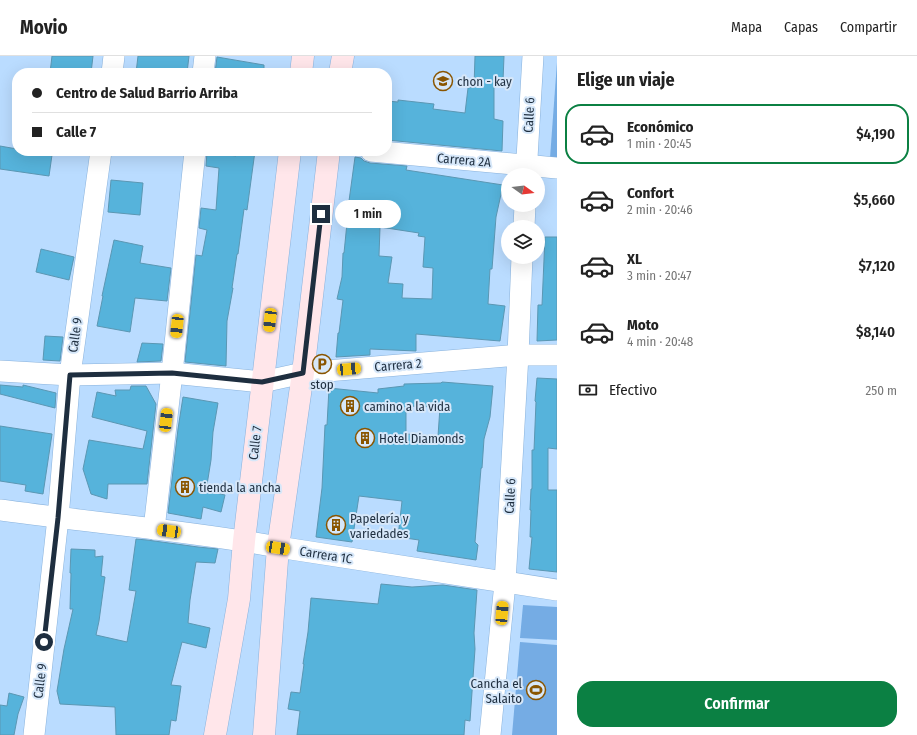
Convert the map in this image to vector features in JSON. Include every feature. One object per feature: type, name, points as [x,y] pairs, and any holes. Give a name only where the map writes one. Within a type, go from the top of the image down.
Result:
[{"type":"street","points":[[113,68],[114,56]]},
{"type":"street","points":[[204,68],[205,56]]},
{"type":"street","points":[[302,68],[303,56]]},
{"type":"street","points":[[341,68],[343,56]]},
{"type":"street","name":"Calle 6","points":[[526,168],[533,56]]},
{"type":"street","name":"Carrera 2A","points":[[392,154],[510,168]]},
{"type":"street","name":"Calle 9","points":[[34,735],[58,518],[70,375],[100,156]]},
{"type":"street","points":[[154,529],[194,156]]},
{"type":"street","name":"Calle 7","points":[[215,735],[239,599],[262,382],[289,156]]},
{"type":"street","points":[[264,735],[278,548],[303,373],[327,156]]},
{"type":"street","name":"Carrera 2A","points":[[545,169],[557,168]]},
{"type":"street","name":"Calle 6","points":[[490,735],[505,583],[522,264]]},
{"type":"street","name":"Carrera 2","points":[[0,371],[70,375],[172,373],[262,382],[303,373],[518,355],[557,355]]},
{"type":"street","name":"Carrera 1C","points":[[0,510],[244,541],[278,548],[557,590]]},
{"type":"shaded area","points":[[557,62],[557,158],[550,158]]},
{"type":"shaded area","points":[[523,605],[557,607],[557,640],[520,638]]},
{"type":"shaded area","name":"Cancha el Salaito","points":[[520,642],[557,645],[557,735],[512,735]]},
{"type":"building","points":[[52,56],[93,56],[92,68],[51,68]]},
{"type":"building","points":[[138,56],[189,56],[188,68],[137,68]]},
{"type":"building","points":[[475,56],[504,56],[503,81],[494,80],[494,119],[503,121],[502,151],[392,140],[392,101],[398,102],[398,100],[434,104],[433,109],[465,113],[468,88],[474,87]]},
{"type":"building","points":[[217,57],[264,65],[264,68],[216,68]]},
{"type":"building","points":[[0,146],[12,148],[12,156],[52,156],[49,176],[0,169]]},
{"type":"building","points":[[207,156],[254,156],[247,210],[244,209],[227,321],[226,366],[185,362],[196,255],[202,256],[207,230],[199,228],[201,208],[216,210],[219,168],[206,166]]},
{"type":"building","points":[[355,157],[361,158],[370,163],[407,166],[406,170],[501,185],[501,194],[496,217],[492,269],[490,269],[488,304],[505,306],[500,341],[416,334],[416,351],[370,349],[370,355],[336,357],[343,300],[337,299],[342,277],[343,253],[347,223],[343,223],[346,201],[349,201]],"holes":[[[380,227],[419,233],[418,236],[425,237],[423,267],[433,268],[432,299],[402,298],[403,284],[388,283],[392,257],[379,256]]]},
{"type":"building","points":[[111,180],[143,183],[140,215],[108,212]]},
{"type":"building","points":[[545,237],[557,237],[557,340],[537,341],[538,305],[542,305]]},
{"type":"building","points":[[114,240],[143,246],[140,263],[171,268],[167,301],[135,298],[130,332],[97,326]]},
{"type":"building","points":[[41,249],[74,257],[69,280],[36,272]]},
{"type":"building","points":[[45,336],[63,337],[60,361],[43,360]]},
{"type":"building","points":[[142,343],[163,344],[161,361],[137,362]]},
{"type":"building","points":[[537,378],[557,379],[557,449],[548,448],[548,490],[557,490],[557,572],[529,569],[532,537],[530,537],[530,510],[532,489],[532,450],[534,450]]},
{"type":"building","points":[[441,383],[493,386],[490,417],[484,439],[481,468],[475,542],[478,545],[476,560],[417,551],[419,540],[398,537],[402,501],[359,496],[352,542],[316,537],[322,488],[325,425],[327,425],[329,388],[378,393],[378,389],[404,386],[404,384]],"holes":[[[406,406],[440,407],[438,436],[406,434]]]},
{"type":"building","points":[[0,385],[23,387],[23,385],[56,393],[55,408],[0,394]]},
{"type":"building","points":[[131,386],[146,386],[156,404],[147,484],[108,484],[107,499],[91,494],[83,469],[89,440],[143,449],[147,431],[92,417],[97,392],[116,396],[115,390],[130,390]]},
{"type":"building","points":[[183,397],[218,403],[206,491],[225,495],[221,512],[203,507],[201,519],[168,513]]},
{"type":"building","points":[[0,426],[52,434],[43,494],[25,491],[26,485],[0,481]]},
{"type":"building","points":[[136,539],[218,549],[215,563],[196,562],[188,623],[210,628],[206,648],[182,642],[171,685],[181,686],[176,721],[171,720],[169,735],[116,735],[115,707],[60,704],[57,691],[73,609],[70,609],[71,549],[95,550],[95,557],[103,556],[101,576],[105,577],[96,635],[127,642],[136,591],[129,590]]},
{"type":"building","points":[[381,584],[412,587],[443,585],[477,590],[470,721],[465,720],[464,735],[297,735],[300,711],[288,709],[291,692],[300,693],[311,598],[378,604]]},
{"type":"building","points":[[9,693],[24,697],[18,714],[14,735],[0,735],[0,705],[7,706]]},
{"type":"place","name":"chon - kay","points":[[443,81]]},
{"type":"place","name":"stop","points":[[322,364]]},
{"type":"place","name":"camino a la vida","points":[[350,406]]},
{"type":"place","name":"Hotel Diamonds","points":[[365,438]]},
{"type":"place","name":"tienda la ancha","points":[[185,487]]},
{"type":"place","name":"Papelería y variedades","points":[[336,525]]},
{"type":"place","name":"Cancha el Salaito","points":[[536,690]]},
{"type":"route","points":[[44,642],[58,518],[70,375],[172,373],[262,382],[303,373],[321,214]]}]
